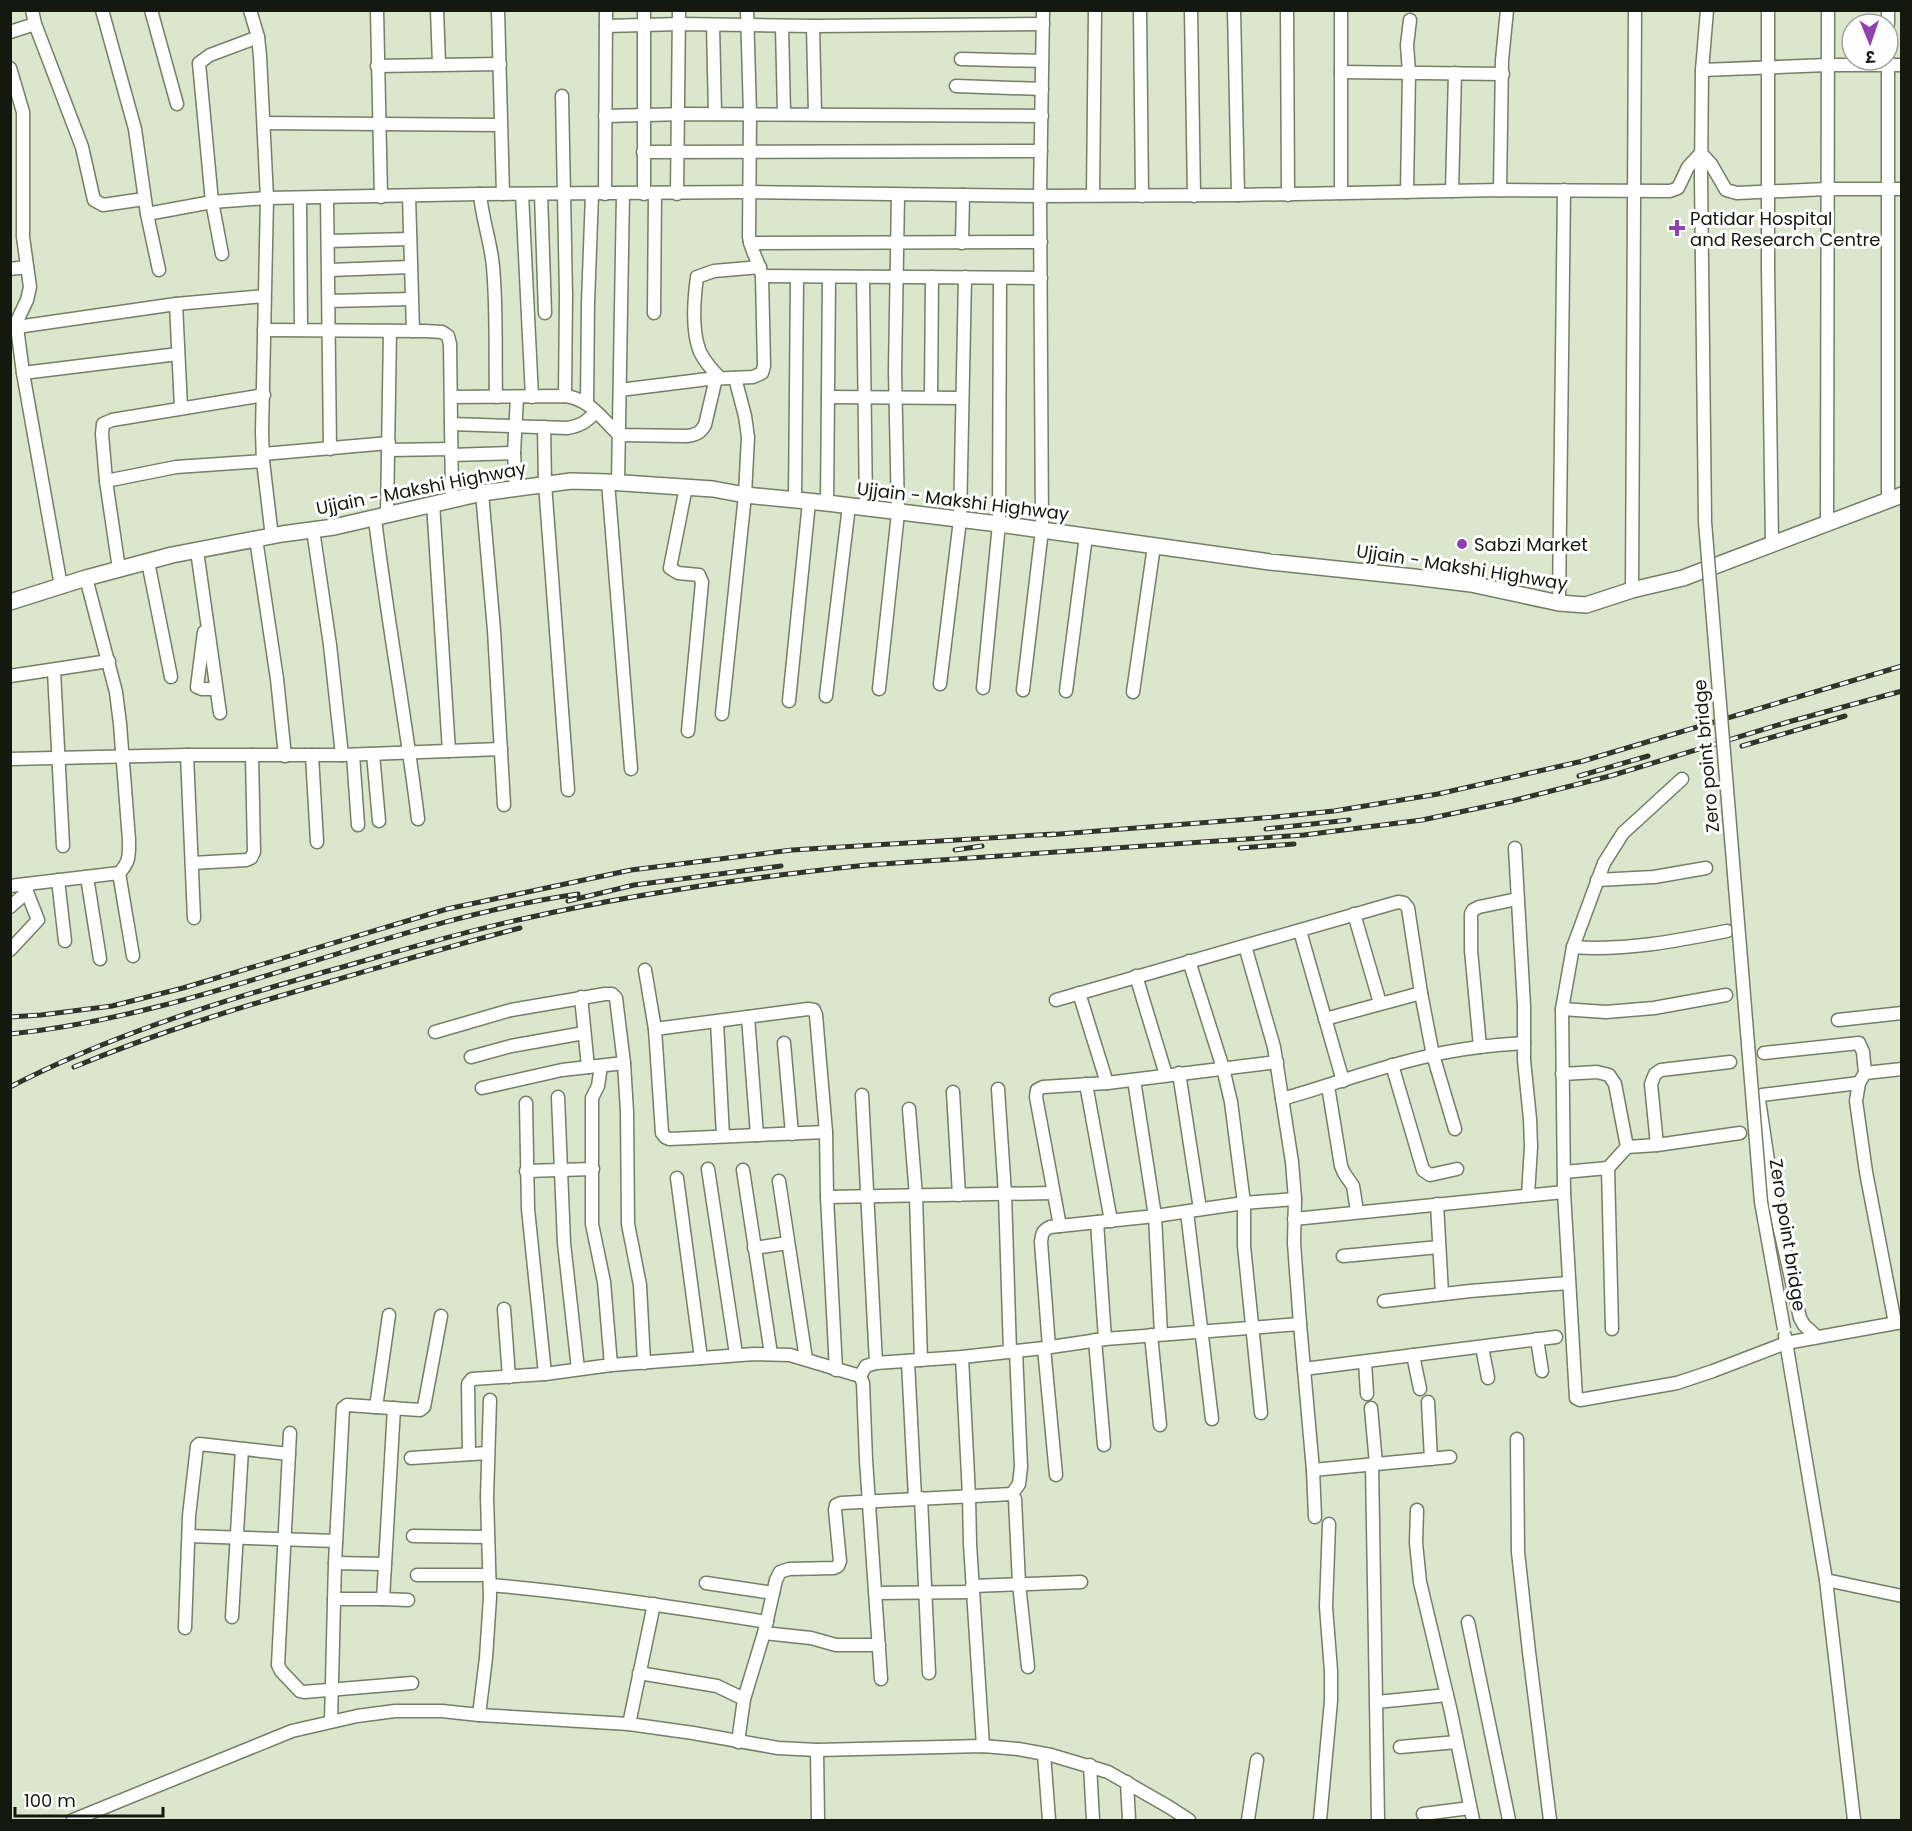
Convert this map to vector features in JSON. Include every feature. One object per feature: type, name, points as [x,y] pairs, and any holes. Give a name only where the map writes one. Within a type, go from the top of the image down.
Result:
[{"type":"main road","name":"Ujjain - Makshi Highway","points":[[11,600],[148,561],[381,517],[482,493],[571,481],[713,489],[745,495],[999,524],[1270,562],[1459,583],[1559,603],[1586,605],[1632,590],[1683,578],[1895,498]]},
{"type":"street","points":[[32,10],[35,24],[82,147],[94,200],[103,205],[110,205],[144,199]]},
{"type":"street","points":[[102,10],[135,129],[144,199],[159,270]]},
{"type":"street","points":[[151,10],[177,104]]},
{"type":"street","points":[[250,10],[258,37],[267,198],[264,296],[264,538],[285,756]]},
{"type":"street","points":[[377,10],[381,197]]},
{"type":"street","points":[[437,10],[439,64]]},
{"type":"street","points":[[498,10],[503,194]]},
{"type":"street","points":[[587,403],[588,303],[605,116],[606,10]]},
{"type":"street","points":[[644,10],[643,152],[650,193],[654,313]]},
{"type":"street","points":[[677,194],[679,10]]},
{"type":"street","points":[[620,390],[718,378],[753,377],[762,373],[764,366],[761,272],[750,243],[747,10]]},
{"type":"street","points":[[1023,690],[1042,530],[1040,196],[1043,10]]},
{"type":"street","points":[[1093,195],[1095,10]]},
{"type":"street","points":[[1140,10],[1142,196]]},
{"type":"street","points":[[1191,10],[1194,195]]},
{"type":"street","points":[[1234,10],[1238,195]]},
{"type":"street","points":[[1287,10],[1288,195]]},
{"type":"street","points":[[1341,10],[1341,193]]},
{"type":"street","points":[[1500,190],[1507,10]]},
{"type":"street","points":[[1632,590],[1635,10]]},
{"type":"street","name":"Zero point bridge","points":[[1707,10],[1702,69],[1701,153],[1705,522],[1761,1202],[1826,1580],[1854,1821]]},
{"type":"street","points":[[1768,10],[1767,192],[1772,544]]},
{"type":"street","points":[[1827,524],[1828,10]]},
{"type":"street","points":[[1407,192],[1409,72],[1407,45],[1410,20]]},
{"type":"street","points":[[10,32],[35,24]]},
{"type":"street","points":[[606,26],[1043,24]]},
{"type":"street","points":[[713,25],[715,114]]},
{"type":"street","points":[[782,26],[784,114]]},
{"type":"street","points":[[813,26],[815,114]]},
{"type":"street","points":[[222,254],[212,202],[199,63],[210,55],[258,37]]},
{"type":"street","points":[[961,58],[1042,61]]},
{"type":"street","points":[[377,66],[500,64]]},
{"type":"street","points":[[1702,69],[1840,64]]},
{"type":"street","points":[[10,68],[22,112],[23,237],[30,293],[18,319],[17,327],[61,586]]},
{"type":"street","points":[[1341,72],[1503,74]]},
{"type":"street","points":[[1888,72],[1888,189],[1895,498]]},
{"type":"street","points":[[1452,191],[1455,73]]},
{"type":"street","points":[[956,86],[1042,89]]},
{"type":"street","points":[[562,96],[565,194],[565,396]]},
{"type":"street","points":[[605,116],[677,114],[1042,116]]},
{"type":"street","points":[[264,123],[500,125]]},
{"type":"street","points":[[643,152],[1041,151]]},
{"type":"street","points":[[147,214],[212,202],[267,198],[480,194],[749,192],[1142,196],[1500,190],[1670,191],[1678,188],[1688,167],[1701,153],[1711,164],[1726,190],[1737,193],[1827,189],[1902,189]]},
{"type":"street","points":[[1559,603],[1564,190]]},
{"type":"street","points":[[480,194],[493,268],[496,397]]},
{"type":"street","points":[[522,194],[532,397]]},
{"type":"street","points":[[541,194],[545,313]]},
{"type":"street","points":[[623,194],[619,435],[613,482],[631,769]]},
{"type":"street","points":[[879,689],[898,513],[895,398],[898,195]]},
{"type":"street","points":[[962,243],[963,195]]},
{"type":"street","points":[[409,196],[413,331]]},
{"type":"street","points":[[327,197],[330,449]]},
{"type":"street","points":[[300,198],[301,330]]},
{"type":"street","points":[[329,241],[410,239]]},
{"type":"street","points":[[750,243],[1041,242]]},
{"type":"street","points":[[10,269],[27,267]]},
{"type":"street","points":[[329,270],[410,267]]},
{"type":"street","points":[[718,378],[700,351],[695,334],[697,277],[714,271],[761,272],[797,277],[1041,278]]},
{"type":"street","points":[[789,701],[802,501],[797,277]]},
{"type":"street","points":[[827,503],[829,277]]},
{"type":"street","points":[[931,397],[932,277]]},
{"type":"street","points":[[940,684],[960,520],[964,277]]},
{"type":"street","points":[[863,278],[866,508]]},
{"type":"street","points":[[983,688],[999,524],[1000,278]]},
{"type":"street","points":[[17,327],[176,304],[264,296]]},
{"type":"street","points":[[329,301],[411,299]]},
{"type":"street","points":[[176,304],[181,408]]},
{"type":"street","points":[[264,330],[390,330],[442,332],[448,336],[452,397],[452,499]]},
{"type":"street","points":[[390,330],[389,446],[381,517],[392,645],[410,753],[417,819]]},
{"type":"street","points":[[23,373],[178,354]]},
{"type":"street","points":[[452,397],[565,396],[587,403],[619,435],[695,435],[702,431],[705,425],[718,378]]},
{"type":"street","points":[[722,714],[745,495],[748,437],[735,378]]},
{"type":"street","points":[[119,569],[106,481],[103,424],[112,420],[264,395]]},
{"type":"street","points":[[516,487],[514,453],[517,397]]},
{"type":"street","points":[[828,397],[962,398]]},
{"type":"street","points":[[451,424],[567,428],[579,426],[596,412]]},
{"type":"street","points":[[544,428],[545,484],[568,790]]},
{"type":"street","points":[[106,481],[176,467],[330,449],[389,446],[451,452],[514,453]]},
{"type":"street","points":[[686,487],[670,568],[678,573],[699,575],[702,582],[688,731]]},
{"type":"street","points":[[482,493],[494,630],[504,805]]},
{"type":"street","points":[[433,503],[449,751]]},
{"type":"street","points":[[826,696],[849,506]]},
{"type":"street","points":[[313,530],[358,825]]},
{"type":"street","points":[[1066,691],[1086,536]]},
{"type":"street","points":[[1133,692],[1154,546]]},
{"type":"street","points":[[197,551],[220,713]]},
{"type":"street","points":[[148,561],[171,677]]},
{"type":"street","points":[[10,886],[26,888],[58,880],[119,873],[127,865],[129,855],[120,724],[109,661],[86,578]]},
{"type":"street","points":[[205,616],[197,687],[202,690],[216,689]]},
{"type":"street","points":[[10,676],[109,661]]},
{"type":"street","points":[[54,671],[63,846]]},
{"type":"street","points":[[10,759],[187,755],[347,755],[501,749]]},
{"type":"street","points":[[373,754],[379,821]]},
{"type":"street","points":[[187,755],[195,918]]},
{"type":"street","points":[[192,863],[251,858],[254,852],[252,755]]},
{"type":"street","points":[[312,755],[317,842]]},
{"type":"street","points":[[1682,779],[1623,833],[1604,863],[1573,946],[1562,1009],[1564,1191],[1576,1398],[1580,1400],[1677,1383],[1786,1342],[1898,1323],[1866,1172],[1856,1101],[1862,1078],[1863,1052],[1859,1043],[1764,1053]]},
{"type":"street","points":[[1515,848],[1524,1006],[1524,1060],[1530,1119],[1528,1195]]},
{"type":"street","points":[[1597,880],[1654,877],[1706,868]]},
{"type":"street","points":[[119,873],[133,956]]},
{"type":"street","points":[[87,877],[100,959]]},
{"type":"street","points":[[58,880],[65,941]]},
{"type":"street","points":[[10,907],[26,888]]},
{"type":"street","points":[[10,950],[38,920],[26,888]]},
{"type":"street","points":[[1480,1047],[1471,950],[1471,914],[1479,907],[1517,899]]},
{"type":"street","points":[[1056,1000],[1354,914],[1398,902],[1404,903],[1408,908],[1433,1055],[1455,1129]]},
{"type":"street","points":[[1354,914],[1380,1003]]},
{"type":"street","points":[[1300,931],[1343,1081]]},
{"type":"street","points":[[1573,946],[1587,948],[1650,945],[1726,931]]},
{"type":"street","points":[[1245,946],[1270,1029],[1292,1162],[1300,1324],[1315,1517]]},
{"type":"street","points":[[1189,961],[1223,1068],[1231,1102],[1244,1203],[1244,1246],[1261,1413]]},
{"type":"street","points":[[645,970],[655,1029],[662,1133],[665,1137],[826,1132]]},
{"type":"street","points":[[1136,976],[1166,1075]]},
{"type":"street","points":[[435,1032],[512,1010],[581,997],[605,993],[612,994],[616,998],[627,1112],[628,1224],[640,1285],[644,1363]]},
{"type":"street","points":[[1079,993],[1107,1083]]},
{"type":"street","points":[[1325,1019],[1421,993]]},
{"type":"street","points":[[1562,1009],[1606,1012],[1654,1008],[1726,995]]},
{"type":"street","points":[[581,997],[588,1067]]},
{"type":"street","points":[[655,1029],[814,1010],[826,1132],[836,1370]]},
{"type":"street","points":[[1838,1020],[1902,1013]]},
{"type":"street","points":[[748,1017],[757,1135]]},
{"type":"street","points":[[717,1022],[723,1136]]},
{"type":"street","points":[[471,1057],[511,1046],[584,1033]]},
{"type":"street","points":[[784,1043],[792,1134]]},
{"type":"street","points":[[1282,1099],[1392,1065],[1433,1055],[1524,1043]]},
{"type":"street","points":[[1060,1226],[1036,1097],[1037,1090],[1043,1087],[1107,1083],[1277,1062]]},
{"type":"street","points":[[1657,1145],[1651,1084],[1655,1074],[1661,1070],[1730,1062]]},
{"type":"street","points":[[482,1088],[562,1070],[624,1063]]},
{"type":"street","points":[[1392,1065],[1423,1170],[1430,1175],[1457,1169]]},
{"type":"street","points":[[601,1066],[598,1086],[592,1098],[592,1224],[604,1282],[611,1365]]},
{"type":"street","points":[[1817,1337],[1804,1326],[1800,1318],[1776,1208],[1759,1100],[1761,1095],[1902,1069]]},
{"type":"street","points":[[1562,1074],[1597,1072],[1609,1075],[1615,1084],[1627,1148]]},
{"type":"street","points":[[1179,1073],[1200,1209]]},
{"type":"street","points":[[1134,1080],[1155,1216],[1156,1334],[1160,1425]]},
{"type":"street","points":[[1086,1084],[1111,1221]]},
{"type":"street","points":[[1328,1086],[1341,1166],[1353,1186],[1357,1211]]},
{"type":"street","points":[[998,1089],[1005,1194],[1007,1283],[1021,1467],[1019,1484],[1012,1494]]},
{"type":"street","points":[[953,1092],[959,1195]]},
{"type":"street","points":[[862,1095],[876,1363]]},
{"type":"street","points":[[558,1097],[564,1243],[578,1369]]},
{"type":"street","points":[[525,1103],[530,1242],[545,1374]]},
{"type":"street","points":[[909,1109],[916,1196],[921,1360]]},
{"type":"street","points":[[1564,1172],[1608,1168],[1627,1148],[1740,1133]]},
{"type":"street","points":[[1608,1168],[1612,1329]]},
{"type":"street","points":[[526,1171],[592,1169]]},
{"type":"street","points":[[708,1169],[736,1354]]},
{"type":"street","points":[[743,1170],[771,1354]]},
{"type":"street","points":[[677,1179],[701,1358]]},
{"type":"street","points":[[779,1181],[806,1359]]},
{"type":"street","points":[[1294,1219],[1564,1191]]},
{"type":"street","points":[[827,1197],[1053,1193]]},
{"type":"street","points":[[1056,1474],[1046,1348],[1042,1234],[1044,1230],[1050,1227],[1155,1216],[1244,1203],[1295,1199]]},
{"type":"street","points":[[1437,1204],[1442,1294]]},
{"type":"street","points":[[1187,1212],[1212,1419]]},
{"type":"street","points":[[1097,1222],[1104,1446]]},
{"type":"street","points":[[754,1248],[788,1243]]},
{"type":"street","points":[[1343,1256],[1439,1247]]},
{"type":"street","points":[[1383,1301],[1568,1283]]},
{"type":"street","points":[[504,1309],[509,1377]]},
{"type":"street","points":[[376,1407],[389,1315]]},
{"type":"street","points":[[331,1721],[335,1563],[343,1408],[347,1404],[420,1410],[424,1407],[441,1316]]},
{"type":"street","points":[[860,1376],[866,1366],[876,1363],[962,1357],[1156,1334],[1300,1324]]},
{"type":"street","points":[[1304,1369],[1556,1337]]},
{"type":"street","points":[[1537,1339],[1542,1371]]},
{"type":"street","points":[[1482,1347],[1488,1378]]},
{"type":"street","points":[[469,1455],[469,1380],[736,1354],[790,1355],[860,1376]]},
{"type":"street","points":[[1413,1355],[1420,1389]]},
{"type":"street","points":[[962,1357],[972,1589],[983,1746]]},
{"type":"street","points":[[908,1362],[926,1592],[929,1673]]},
{"type":"street","points":[[1365,1362],[1367,1394]]},
{"type":"street","points":[[860,1376],[863,1383],[881,1679]]},
{"type":"street","points":[[479,1715],[486,1662],[490,1580],[488,1453],[490,1400]]},
{"type":"street","points":[[1428,1402],[1431,1459]]},
{"type":"street","points":[[383,1599],[394,1408]]},
{"type":"street","points":[[1371,1408],[1374,1465],[1378,1821]]},
{"type":"street","points":[[290,1433],[278,1665],[300,1691],[412,1683]]},
{"type":"street","points":[[1517,1439],[1518,1552],[1550,1821]]},
{"type":"street","points":[[186,1628],[189,1536],[197,1446],[199,1444],[289,1454]]},
{"type":"street","points":[[232,1617],[242,1449]]},
{"type":"street","points":[[411,1458],[488,1453]]},
{"type":"street","points":[[1313,1470],[1450,1457]]},
{"type":"street","points":[[738,1742],[747,1689],[780,1572],[789,1569],[838,1566],[840,1561],[836,1505],[918,1498],[1012,1494]]},
{"type":"street","points":[[1012,1494],[1015,1499],[1019,1584],[1028,1667]]},
{"type":"street","points":[[1417,1510],[1416,1544],[1420,1582],[1472,1814],[1423,1814]]},
{"type":"street","points":[[1320,1821],[1331,1701],[1326,1607],[1329,1524]]},
{"type":"street","points":[[189,1536],[336,1541]]},
{"type":"street","points":[[412,1536],[488,1536]]},
{"type":"street","points":[[335,1563],[385,1564]]},
{"type":"street","points":[[417,1575],[490,1580],[654,1604],[836,1645],[879,1645]]},
{"type":"street","points":[[1826,1580],[1902,1596]]},
{"type":"street","points":[[876,1593],[1081,1582]]},
{"type":"street","points":[[706,1583],[773,1593]]},
{"type":"street","points":[[334,1599],[408,1600]]},
{"type":"street","points":[[629,1724],[654,1604]]},
{"type":"street","points":[[1468,1622],[1509,1821]]},
{"type":"street","points":[[640,1670],[717,1686],[747,1689]]},
{"type":"street","points":[[1377,1702],[1447,1695]]},
{"type":"street","points":[[73,1821],[292,1731],[331,1721],[395,1711],[442,1711],[629,1724],[778,1748],[817,1750],[983,1746],[1018,1749],[1090,1765],[1108,1772],[1189,1821]]},
{"type":"street","points":[[1400,1747],[1457,1742]]},
{"type":"street","points":[[817,1750],[818,1821]]},
{"type":"street","points":[[1044,1754],[1049,1821]]},
{"type":"street","points":[[1248,1821],[1257,1760]]},
{"type":"street","points":[[1090,1765],[1093,1821]]},
{"type":"street","points":[[1127,1782],[1129,1821]]},
{"type":"street","points":[[1169,1807],[1170,1821]]},
{"type":"railway","points":[[1047,835],[1334,811],[1438,794],[1583,761],[1902,666]]},
{"type":"railway","points":[[10,1087],[124,1036],[202,1009],[281,984],[449,937],[569,909],[696,887],[867,865],[1304,835],[1422,820],[1512,801],[1610,776],[1788,722],[1902,691]]},
{"type":"railway","points":[[1742,746],[1845,716]]},
{"type":"railway","points":[[1579,776],[1648,756]]},
{"type":"railway","points":[[1266,829],[1349,820]]},
{"type":"railway","points":[[10,1017],[112,1006],[183,988],[447,909],[631,870],[792,850],[1054,834]]},
{"type":"railway","points":[[1240,848],[1294,844]]},
{"type":"railway","points":[[955,850],[982,846]]},
{"type":"railway","points":[[568,901],[634,885],[781,866]]},
{"type":"railway","points":[[10,1034],[83,1023],[154,1008],[435,925],[506,907],[578,894]]},
{"type":"railway","points":[[74,1067],[137,1042],[234,1010],[520,928]]},
{"type":"place","name":"Patidar Hospital and Research Centre","points":[[1677,228]]},
{"type":"place","name":"Sabzi Market","points":[[1462,544]]}]
